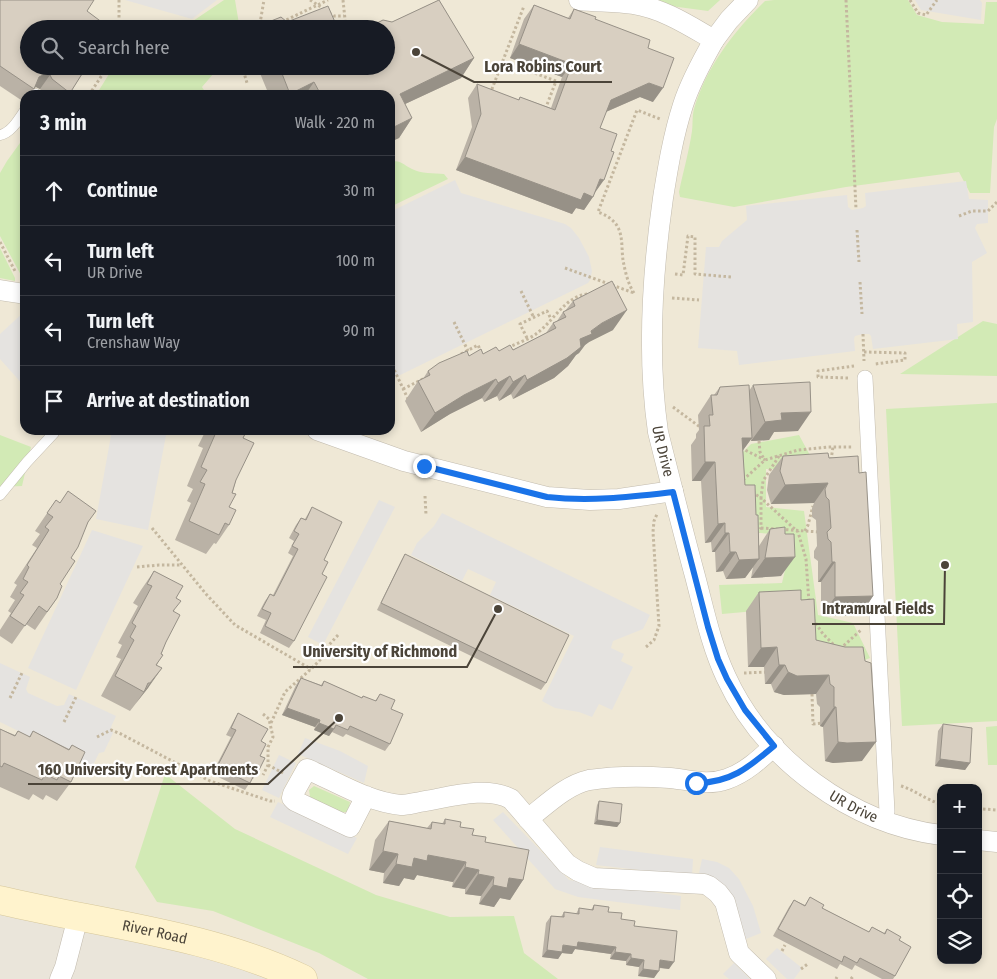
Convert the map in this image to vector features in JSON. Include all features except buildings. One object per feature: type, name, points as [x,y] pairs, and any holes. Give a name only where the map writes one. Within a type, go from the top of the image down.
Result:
[{"type":"main road","name":"River Road","points":[[0,900],[208,945],[256,959],[303,979]]},
{"type":"street","points":[[579,0],[623,2],[649,7],[678,18],[714,40]]},
{"type":"street","name":"UR Drive","points":[[748,0],[729,20],[714,40],[691,84],[668,160],[657,238],[652,345],[654,405],[658,432],[718,659],[745,710],[774,746],[797,769],[853,808],[888,823],[937,834]]},
{"type":"street","points":[[0,290],[20,293]]},
{"type":"street","points":[[865,378],[887,812]]},
{"type":"street","points":[[331,435],[404,461],[547,497],[590,500],[619,499],[673,492]]},
{"type":"street","points":[[528,819],[560,794],[573,786],[589,780],[656,777],[696,783],[711,783],[728,779],[744,770],[774,746]]},
{"type":"street","points":[[366,796],[378,802],[403,805],[478,792],[502,794],[510,799],[567,864],[578,871],[594,878],[704,884],[710,886],[725,902],[739,953],[766,979]]},
{"type":"street","points":[[982,840],[997,842]]},
{"type":"street","points":[[60,979],[78,917]]},
{"type":"lane","points":[[0,135],[14,126],[20,117]]},
{"type":"lane","points":[[0,496],[27,462],[52,435]]},
{"type":"path","points":[[119,0],[119,20]]},
{"type":"path","points":[[261,20],[264,0]]},
{"type":"path","points":[[310,0],[334,16],[344,16]]},
{"type":"path","points":[[287,20],[328,0]]},
{"type":"path","points":[[343,0],[345,20]]},
{"type":"path","points":[[846,0],[856,209]]},
{"type":"path","points":[[910,0],[918,12],[926,15],[936,0]]},
{"type":"path","points":[[499,98],[490,94],[524,6]]},
{"type":"path","points":[[502,61],[556,81],[543,115]]},
{"type":"path","points":[[92,90],[102,75]]},
{"type":"path","points":[[245,75],[247,83]]},
{"type":"path","points":[[634,294],[624,265],[619,228],[612,220],[598,212],[637,110],[665,121]]},
{"type":"path","points":[[959,216],[972,211],[988,211],[997,203]]},
{"type":"path","points":[[857,230],[859,262]]},
{"type":"path","points":[[675,274],[683,274],[688,236],[695,237],[695,274],[731,277]]},
{"type":"path","points":[[0,242],[14,270]]},
{"type":"path","points":[[565,268],[639,296]]},
{"type":"path","points":[[860,282],[862,314]]},
{"type":"path","points":[[605,290],[608,284]]},
{"type":"path","points":[[521,291],[534,318]]},
{"type":"path","points":[[501,351],[536,334],[564,306],[576,297],[591,294]]},
{"type":"path","points":[[672,298],[699,300]]},
{"type":"path","points":[[527,338],[520,324],[547,311],[551,319]]},
{"type":"path","points":[[454,322],[468,351]]},
{"type":"path","points":[[863,334],[864,362]]},
{"type":"path","points":[[457,356],[478,345],[484,359]]},
{"type":"path","points":[[395,372],[408,399]]},
{"type":"path","points":[[403,389],[429,376]]},
{"type":"path","points":[[667,408],[675,406],[704,430]]},
{"type":"path","points":[[759,441],[760,452],[765,460]]},
{"type":"path","points":[[734,444],[765,460]]},
{"type":"path","points":[[829,463],[833,458],[833,447]]},
{"type":"path","points":[[738,485],[765,460],[798,450],[860,447]]},
{"type":"path","points":[[756,534],[761,528],[763,481],[779,456]]},
{"type":"path","points":[[748,490],[761,498],[798,532],[806,559],[810,610]]},
{"type":"path","points":[[425,496],[426,515]]},
{"type":"path","points":[[804,531],[808,526],[813,505]]},
{"type":"path","points":[[646,647],[654,640],[660,626],[653,532],[656,515]]},
{"type":"path","points":[[152,528],[206,594],[235,625],[311,669]]},
{"type":"path","points":[[761,528],[798,532],[823,532]]},
{"type":"path","points":[[779,538],[783,529]]},
{"type":"path","points":[[137,567],[159,564],[182,565]]},
{"type":"path","points":[[811,615],[823,634],[846,654]]},
{"type":"path","points":[[834,654],[877,616]]},
{"type":"path","points":[[271,723],[285,692],[311,669],[339,634]]},
{"type":"path","points":[[743,673],[770,671]]},
{"type":"path","points":[[10,698],[22,673]]},
{"type":"path","points":[[812,694],[813,724],[824,723]]},
{"type":"path","points":[[64,722],[76,697]]},
{"type":"path","points":[[262,714],[271,723],[273,737],[268,746],[268,765],[263,776]]},
{"type":"path","points":[[97,737],[111,730],[210,781],[270,802],[278,801]]},
{"type":"path","points":[[268,765],[274,768]]},
{"type":"path","points":[[886,785],[904,787],[937,802]]},
{"type":"path","points":[[983,809],[997,810]]},
{"type":"path","points":[[782,951],[785,945]]},
{"type":"path","points":[[800,968],[809,962]]},
{"type":"path","points":[[852,979],[854,975]]},
{"type":"shaded area","points":[[0,0],[997,0],[997,979],[303,979],[0,900]]},
{"type":"shaded area","points":[[125,0],[217,0],[192,19]]},
{"type":"shaded area","points":[[915,0],[980,0],[982,3],[981,20],[921,10]]},
{"type":"shaded area","points":[[455,180],[461,193],[565,224],[571,228],[579,238],[589,257],[592,271],[590,280],[588,283],[395,378],[395,210]]},
{"type":"shaded area","points":[[966,181],[969,199],[988,200],[988,223],[977,224],[975,228],[987,253],[972,262],[973,322],[957,324],[958,339],[873,349],[871,336],[863,334],[855,336],[855,351],[739,365],[737,351],[698,348],[706,247],[719,247],[722,241],[747,220],[746,206],[847,195],[848,207],[852,210],[866,206],[865,193]]},
{"type":"shaded area","points":[[20,316],[20,381],[0,359],[0,334]]},
{"type":"shaded area","points":[[111,435],[166,435],[148,530],[96,519]]},
{"type":"shaded area","points":[[379,500],[395,507],[323,645],[308,637]]},
{"type":"shaded area","points":[[442,513],[650,615],[643,629],[613,641],[611,648],[624,654],[621,661],[633,667],[612,710],[599,704],[592,717],[579,712],[555,708],[542,701],[574,636],[490,595],[496,582],[468,569],[462,581],[411,555],[417,543],[434,526]]},
{"type":"shaded area","points":[[92,530],[143,546],[76,690],[28,668]]},
{"type":"shaded area","points":[[0,663],[30,677],[26,689],[28,693],[57,706],[64,705],[69,694],[116,716],[111,727],[113,733],[104,752],[99,753],[92,767],[0,722]]},
{"type":"shaded area","points":[[305,738],[340,751],[368,766],[364,783],[298,754]]},
{"type":"shaded area","points":[[279,755],[296,763],[279,798],[262,790]]},
{"type":"shaded area","points":[[278,802],[357,838],[348,854],[270,817]]},
{"type":"shaded area","points":[[503,812],[569,880],[681,896],[680,910],[578,897],[555,889],[493,820]]},
{"type":"shaded area","points":[[600,847],[693,859],[692,876],[596,865]]},
{"type":"shaded area","points":[[702,859],[717,862],[729,868],[739,879],[753,906],[761,933],[746,939],[734,900],[726,887],[714,877],[699,873]]},
{"type":"shaded area","points":[[0,896],[296,979],[0,979]]},
{"type":"shaded area","points":[[777,948],[802,968],[794,979],[787,979],[766,959]]},
{"type":"shaded area","points":[[734,963],[750,979],[729,979],[723,974]]},
{"type":"green space","points":[[224,0],[235,0],[238,20],[194,20]]},
{"type":"green space","points":[[626,0],[720,0],[708,11]]},
{"type":"green space","points":[[908,0],[917,15],[942,22],[984,24],[986,2],[997,2],[997,119],[994,127],[990,193],[970,193],[959,172],[846,187],[734,207],[680,197],[679,192],[691,139],[693,112],[706,78],[723,50],[743,24],[765,1]]},
{"type":"green space","points":[[108,75],[212,75],[202,87],[204,90],[99,90]]},
{"type":"green space","points":[[20,143],[20,273],[0,236],[0,173]]},
{"type":"green space","points":[[395,162],[400,162],[419,172],[444,174],[448,179],[395,205]]},
{"type":"green space","points":[[0,248],[15,278],[15,281],[0,278]]},
{"type":"green space","points":[[983,321],[997,324],[997,376],[900,374]]},
{"type":"green space","points":[[997,403],[997,721],[902,726],[886,409]]},
{"type":"green space","points":[[0,435],[31,447],[22,486],[0,487]]},
{"type":"green space","points":[[799,435],[818,470],[766,469],[766,507],[804,511],[818,615],[853,623],[870,658],[852,665],[808,654],[799,607],[722,614],[719,585],[782,583],[786,566],[773,534],[745,532],[731,464],[751,444]]},
{"type":"green space","points":[[997,726],[997,765],[988,765],[986,727]]},
{"type":"green space","points":[[165,774],[235,829],[376,895],[450,917],[514,916],[524,953],[558,979],[368,979],[319,953],[213,911],[157,902],[135,867]]},
{"type":"green space","points":[[314,786],[350,802],[348,812],[341,812],[310,797],[309,790]]},
{"type":"place","name":"Lora Robins Court","points":[[416,52]]},
{"type":"place","name":"Intramural Fields","points":[[945,565]]},
{"type":"place","name":"University of Richmond","points":[[498,609]]},
{"type":"place","name":"160 University Forest Apartments","points":[[339,718]]},
{"type":"route","points":[[424,466],[547,497],[590,500],[619,499],[673,492],[712,643],[718,659],[745,710],[774,746],[744,770],[728,779],[711,783],[696,783]]}]
